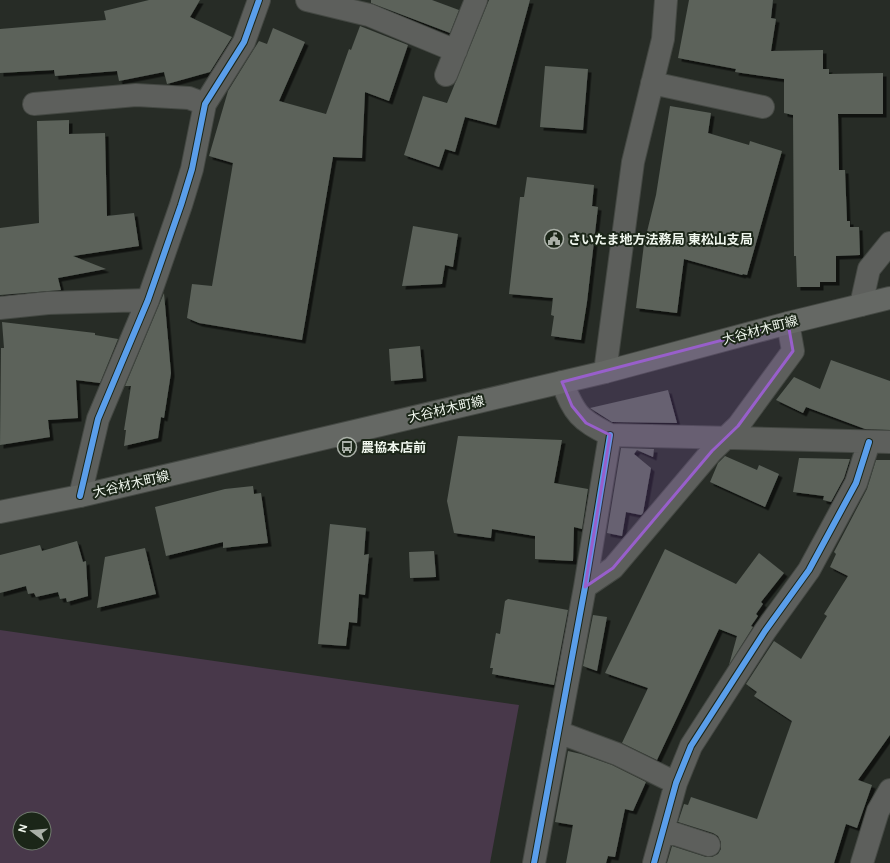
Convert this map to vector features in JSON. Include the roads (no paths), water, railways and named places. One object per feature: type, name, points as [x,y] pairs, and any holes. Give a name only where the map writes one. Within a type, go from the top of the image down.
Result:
[{"type":"main road","name":"大谷材木町線","points":[[0,512],[80,496],[605,372],[788,323],[890,298]]},
{"type":"street","points":[[80,496],[98,419],[148,300],[192,169],[205,104],[244,42],[259,0]]},
{"type":"street","points":[[307,0],[369,15],[456,52]]},
{"type":"street","points":[[446,75],[476,0]]},
{"type":"street","points":[[605,372],[633,162],[663,39],[666,0]]},
{"type":"street","points":[[652,83],[763,107]]},
{"type":"street","points":[[34,104],[136,95],[189,98],[205,104]]},
{"type":"street","points":[[861,305],[869,269],[890,243]]},
{"type":"street","points":[[0,308],[48,303],[148,300]]},
{"type":"street","points":[[585,587],[613,568],[712,451],[738,426],[793,351],[788,323]]},
{"type":"street","points":[[562,382],[572,406],[586,423],[610,435],[890,442]]},
{"type":"street","points":[[534,863],[585,587],[610,435]]},
{"type":"street","points":[[654,863],[676,783],[691,746],[765,631],[809,570],[856,482],[869,442]]},
{"type":"street","points":[[558,732],[617,754],[676,783]]},
{"type":"street","points":[[862,863],[878,811],[890,790]]},
{"type":"street","points":[[664,830],[709,845]]},
{"type":"place","name":"さいたま地方法務局 東松山支局","points":[[554,239]]},
{"type":"place","name":"農協本店前","points":[[347,447]]}]
